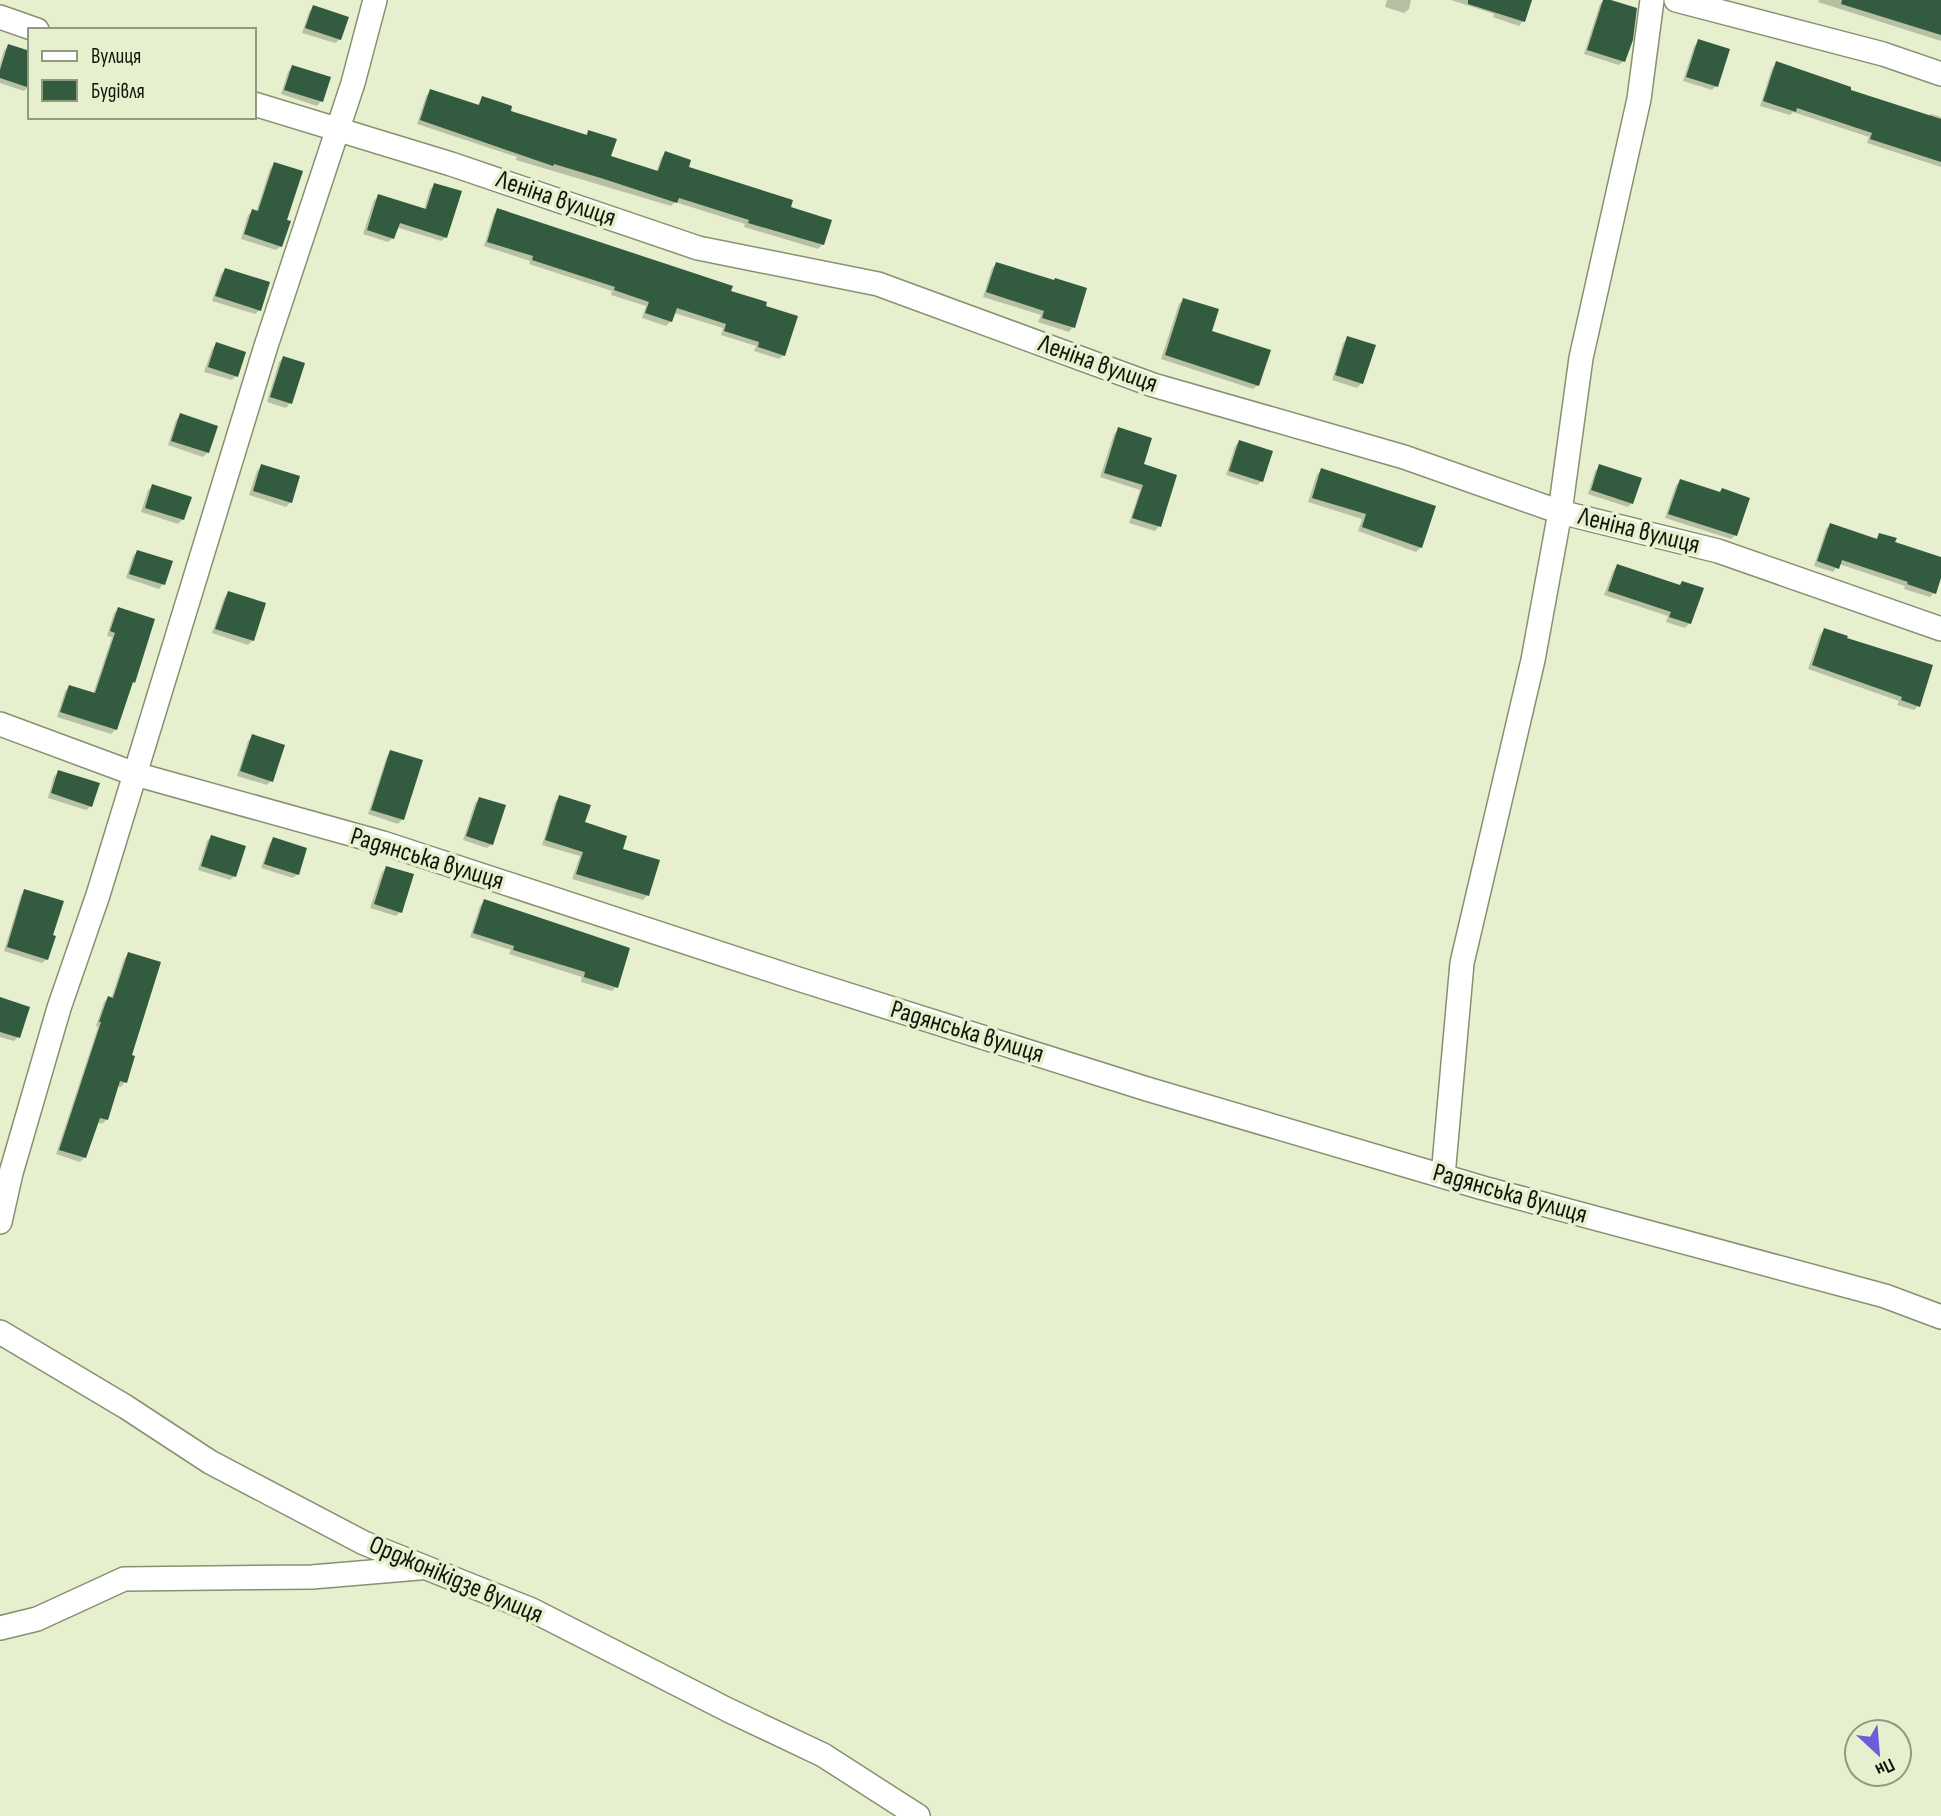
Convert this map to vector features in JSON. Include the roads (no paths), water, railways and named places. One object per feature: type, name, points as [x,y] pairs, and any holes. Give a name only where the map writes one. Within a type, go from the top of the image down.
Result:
[{"type":"street","points":[[0,1222],[10,1173],[56,1021],[98,895],[266,346],[353,83],[375,0]]},
{"type":"street","points":[[1443,1176],[1462,963],[1533,660],[1560,512],[1581,358],[1639,99],[1652,0]]},
{"type":"street","points":[[1676,0],[1884,54],[1941,74]]},
{"type":"street","points":[[0,17],[31,28]]},
{"type":"street","name":"Леніна вулиця","points":[[256,105],[451,164],[698,247],[878,284],[1153,385],[1404,457],[1560,512],[1718,551],[1941,629]]},
{"type":"street","name":"Радянська вулиця","points":[[0,724],[135,774],[383,843],[795,978],[1134,1085],[1443,1176],[1885,1296],[1941,1317]]},
{"type":"street","name":"Орджонікідзе вулиця","points":[[0,1332],[126,1407],[210,1462],[364,1543],[532,1609],[728,1710],[823,1755],[918,1816]]},
{"type":"street","points":[[0,1628],[37,1619],[124,1579],[312,1577],[426,1567]]}]
